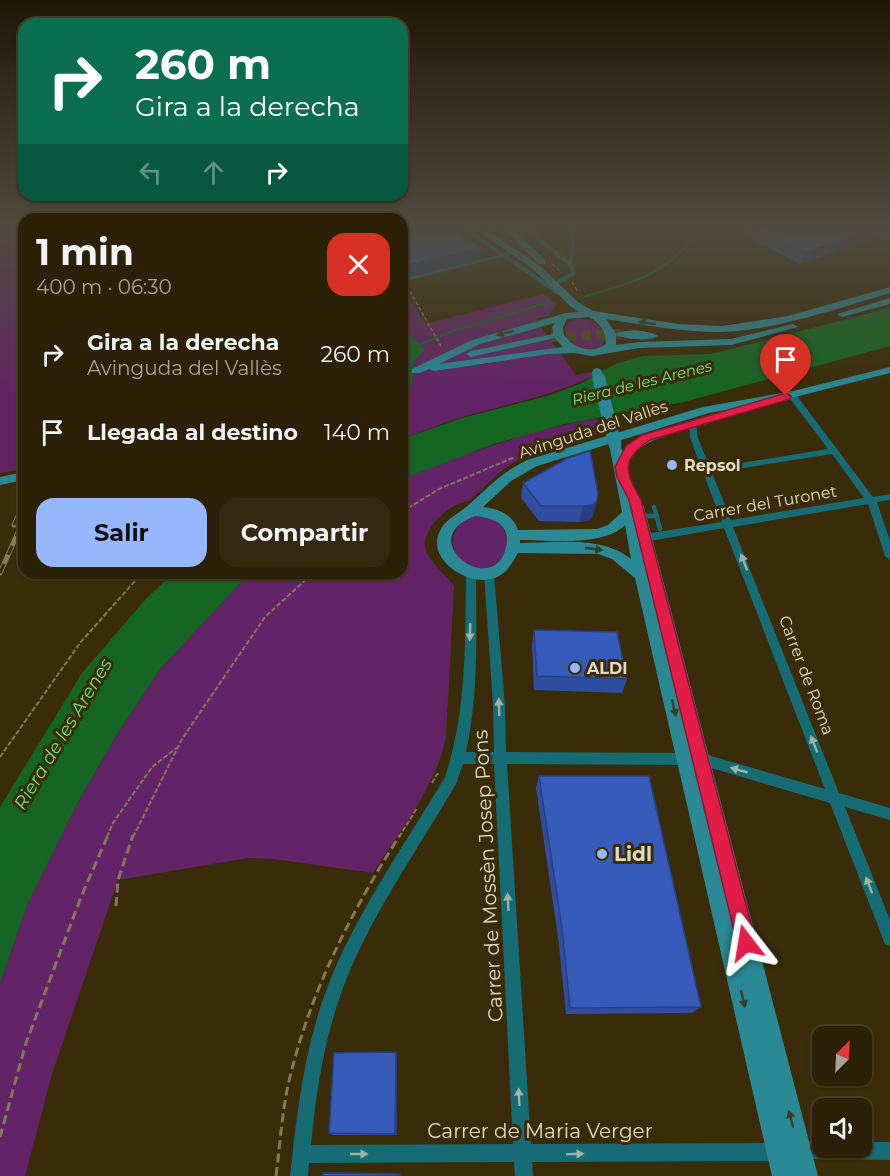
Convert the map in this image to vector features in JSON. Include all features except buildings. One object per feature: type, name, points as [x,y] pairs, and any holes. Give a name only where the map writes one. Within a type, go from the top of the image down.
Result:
[{"type":"main road","points":[[551,284],[559,289]]},
{"type":"main road","points":[[514,541],[597,534],[613,529],[631,512],[635,500],[622,472],[597,373],[597,360],[611,345],[611,334],[602,321],[574,304],[554,284]]},
{"type":"main road","points":[[557,284],[567,305],[564,318],[558,326],[560,336],[597,373]]},
{"type":"main road","points":[[637,335],[723,334],[765,327],[890,290]]},
{"type":"main road","points":[[456,358],[604,351],[639,345],[731,342],[890,301]]},
{"type":"main road","points":[[456,358],[487,338],[564,318],[589,315],[657,325],[708,329],[740,327],[789,319]]},
{"type":"main road","points":[[621,334],[727,338],[801,324]]},
{"type":"main road","points":[[408,373],[505,345],[551,337]]},
{"type":"main road","name":"Avinguda del Vallès","points":[[468,513],[506,478],[532,463],[740,399],[890,362]]},
{"type":"main road","name":"Avinguda del Vallès","points":[[622,472],[630,448],[637,443],[692,423],[791,394],[890,370]]},
{"type":"main road","name":"Avinguda del Vallès","points":[[707,410],[791,394]]},
{"type":"main road","points":[[0,481],[18,477]]},
{"type":"main road","points":[[494,489],[493,502],[499,516]]},
{"type":"main road","points":[[485,511],[499,516],[508,524],[514,541],[510,559],[489,574],[471,573],[455,564],[448,556],[444,540],[451,523],[468,513],[485,511]]},
{"type":"main road","points":[[631,512],[639,533],[644,538],[694,759],[789,1151],[805,1176]]},
{"type":"main road","points":[[631,512],[642,575],[694,759]]},
{"type":"main road","points":[[514,541],[598,549],[617,555],[642,575]]},
{"type":"main road","points":[[785,1176],[789,1151]]},
{"type":"street","points":[[791,394],[871,500],[890,556]]},
{"type":"street","name":"Carrer de Roma","points":[[692,423],[694,438],[890,939]]},
{"type":"street","points":[[707,471],[834,451]]},
{"type":"street","name":"Carrer del Turonet","points":[[644,538],[890,496]]},
{"type":"street","points":[[299,1176],[314,1061],[336,986],[364,926],[451,780],[459,758],[468,699],[471,573]]},
{"type":"street","name":"Carrer de Mossèn Josep Pons","points":[[489,574],[499,705],[500,758],[524,1176]]},
{"type":"street","points":[[459,758],[694,759],[890,814]]},
{"type":"street","name":"Carrer de Maria Verger","points":[[301,1154],[890,1151]]},
{"type":"lane","points":[[559,289],[564,284]]},
{"type":"lane","points":[[654,507],[660,529]]},
{"type":"lane","points":[[631,512],[657,516]]},
{"type":"path","points":[[408,288],[441,346]]},
{"type":"path","points":[[0,757],[80,643],[137,579]]},
{"type":"path","points":[[116,906],[118,880],[135,830],[179,746],[265,617],[306,579]]},
{"type":"path","points":[[0,1137],[26,1042],[81,897],[112,823],[152,768],[179,746]]},
{"type":"shaded area","points":[[0,284],[18,284],[18,470],[0,473]]},
{"type":"shaded area","points":[[543,294],[557,303],[548,316],[535,319],[576,375],[607,369],[572,385],[455,419],[408,437],[408,390],[412,384],[414,361],[408,328],[408,297],[426,324]]},
{"type":"shaded area","points":[[579,318],[593,321],[602,330],[605,340],[601,347],[581,348],[570,341],[565,330],[566,323]]},
{"type":"shaded area","points":[[597,418],[602,433],[518,460],[499,473],[471,499],[445,512],[429,530],[425,541],[427,554],[454,586],[446,737],[434,773],[425,791],[373,873],[274,859],[248,858],[118,880],[52,1074],[25,1176],[0,1176],[0,983],[28,903],[78,802],[119,731],[161,668],[244,579],[408,579],[408,477],[522,436]]},
{"type":"shaded area","points":[[480,515],[490,517],[499,523],[505,532],[507,542],[505,552],[499,561],[490,567],[480,569],[470,567],[461,561],[455,552],[453,542],[455,532],[461,523],[470,517]]},
{"type":"water","name":"Riera de les Arenes","points":[[890,308],[890,346],[684,402],[565,424],[494,444],[408,477],[408,437],[462,418],[547,396],[580,384],[615,364],[643,356],[711,354]]},
{"type":"water","points":[[408,328],[411,336],[425,350],[414,361],[412,384],[408,390]]},
{"type":"water","name":"Riera de les Arenes","points":[[167,579],[244,579],[161,668],[119,731],[78,802],[28,903],[0,983],[0,807],[82,673],[145,600]]},
{"type":"waterway","points":[[585,296],[626,284]]},
{"type":"waterway","points":[[416,346],[453,331],[549,302]]},
{"type":"tunnel","points":[[551,337],[621,334]]},
{"type":"railway","points":[[14,525],[18,516]]},
{"type":"railway","points":[[0,573],[18,532]]},
{"type":"place","name":"Repsol","points":[[672,465]]},
{"type":"place","name":"ALDI","points":[[575,668]]},
{"type":"place","name":"Lidl","points":[[602,854]]},
{"type":"route","points":[[746,943],[635,500],[623,477],[621,467],[630,448],[646,438],[786,396]]}]
